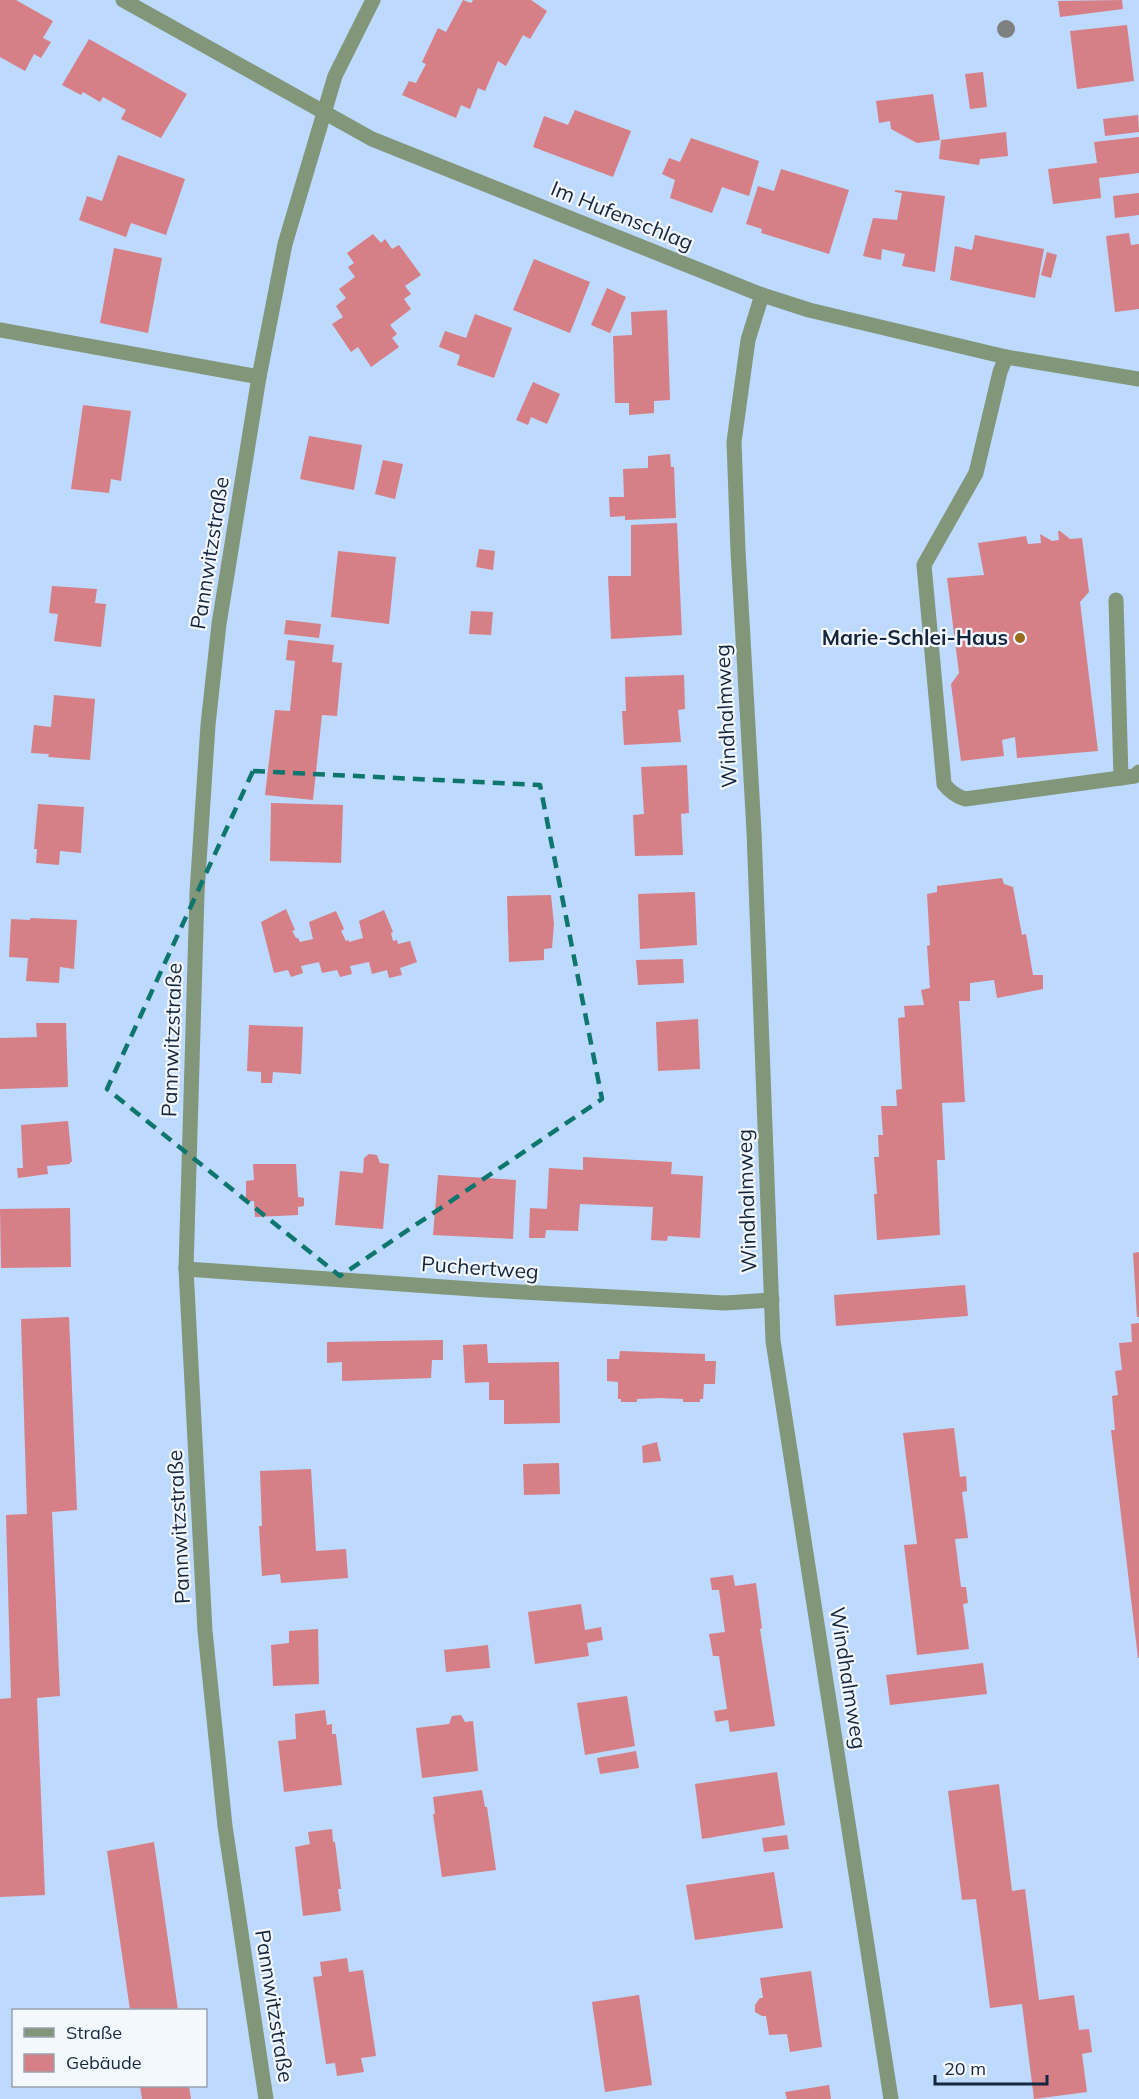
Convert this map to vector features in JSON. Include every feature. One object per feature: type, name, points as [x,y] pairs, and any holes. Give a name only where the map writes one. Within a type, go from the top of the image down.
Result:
[{"type":"street","name":"Im Hufenschlag","points":[[123,0],[372,139],[762,295],[820,313],[1006,357],[1139,379]]},
{"type":"street","name":"Pannwitzstraße","points":[[266,2099],[225,1826],[205,1631],[186,1269],[197,893],[208,725],[219,624],[259,377],[285,244],[335,76],[372,0]]},
{"type":"street","name":"Windhalmweg","points":[[762,295],[748,340],[734,442],[738,563],[754,831],[773,1341],[891,2099]]},
{"type":"street","points":[[0,330],[259,377]]},
{"type":"street","points":[[1006,357],[1000,372],[976,473],[924,565],[944,784],[957,796],[965,799],[1135,776],[1139,772]]},
{"type":"street","points":[[1116,600],[1121,778]]},
{"type":"street","name":"Puchertweg","points":[[186,1269],[487,1290],[713,1302],[772,1300]]},
{"type":"highlighted area","points":[[253,771],[540,785],[602,1099],[340,1276],[107,1089]]},
{"type":"building","points":[[0,0],[16,0],[53,21],[43,38],[51,42],[41,58],[34,54],[25,71],[0,57]]},
{"type":"building","points":[[463,0],[471,3],[473,0],[531,0],[547,11],[530,39],[523,35],[506,66],[498,61],[485,91],[478,88],[470,109],[461,105],[456,118],[402,95],[409,81],[416,83],[426,64],[422,62],[438,28],[446,32]]},
{"type":"building","points":[[1122,0],[1123,9],[1060,17],[1058,1]]},
{"type":"building","points":[[1127,25],[1134,81],[1077,89],[1070,31]]},
{"type":"building","points":[[89,39],[187,94],[161,138],[121,119],[126,110],[103,97],[100,102],[83,92],[81,95],[62,85]]},
{"type":"building","points":[[983,72],[987,107],[970,109],[965,74]]},
{"type":"building","points":[[933,94],[940,140],[917,143],[891,129],[890,121],[879,123],[876,101]]},
{"type":"building","points":[[575,110],[631,131],[613,177],[533,147],[544,116],[568,125]]},
{"type":"building","points":[[1138,115],[1139,132],[1105,136],[1103,119]]},
{"type":"building","points":[[1006,132],[1008,156],[980,159],[979,165],[939,159],[941,140]]},
{"type":"building","points":[[1139,137],[1139,173],[1099,178],[1101,198],[1053,204],[1048,169],[1097,163],[1094,142]]},
{"type":"building","points":[[691,138],[759,161],[749,196],[722,187],[712,213],[670,198],[675,180],[662,174],[669,158],[680,162]]},
{"type":"building","points":[[118,155],[185,179],[166,235],[131,223],[126,237],[79,220],[87,196],[102,201]]},
{"type":"building","points":[[781,169],[849,190],[829,254],[761,233],[762,229],[746,224],[758,186],[774,191]]},
{"type":"building","points":[[895,190],[945,196],[935,272],[902,266],[905,254],[882,249],[881,260],[863,256],[873,218],[897,220],[902,193],[895,192]]},
{"type":"building","points":[[1139,193],[1139,215],[1115,218],[1113,196]]},
{"type":"building","points":[[1129,233],[1131,245],[1139,244],[1139,309],[1115,312],[1106,236]]},
{"type":"building","points":[[373,234],[381,243],[385,239],[392,249],[399,245],[421,275],[405,286],[411,294],[404,299],[411,309],[390,325],[397,334],[392,338],[399,347],[371,367],[358,347],[351,352],[332,324],[343,317],[336,306],[346,298],[339,289],[355,277],[348,267],[354,263],[347,253]]},
{"type":"building","points":[[975,235],[1044,249],[1035,298],[950,280],[955,246],[972,250]]},
{"type":"building","points":[[114,248],[162,258],[148,333],[100,323]]},
{"type":"building","points":[[1047,252],[1057,255],[1051,278],[1041,275]]},
{"type":"building","points":[[534,259],[590,282],[570,333],[513,310]]},
{"type":"building","points":[[607,288],[626,297],[610,333],[591,325]]},
{"type":"building","points":[[667,310],[670,400],[654,401],[654,413],[629,415],[629,403],[615,403],[613,336],[632,335],[631,312]]},
{"type":"building","points":[[475,314],[512,328],[494,378],[457,365],[460,355],[439,347],[445,331],[466,338]]},
{"type":"building","points":[[533,382],[560,394],[547,424],[531,417],[528,425],[516,420]]},
{"type":"building","points":[[83,405],[131,411],[121,481],[111,479],[109,493],[71,489]]},
{"type":"building","points":[[309,436],[362,445],[354,490],[300,479]]},
{"type":"building","points":[[670,454],[671,467],[674,467],[676,518],[625,520],[625,516],[610,517],[609,497],[624,497],[623,469],[648,468],[648,456]]},
{"type":"building","points":[[383,460],[403,464],[395,499],[375,494]]},
{"type":"building","points":[[677,523],[682,635],[611,639],[608,576],[631,576],[631,525]]},
{"type":"building","name":"Marie-Schlei-Haus","points":[[1058,531],[1070,539],[1082,538],[1089,592],[1080,602],[1098,751],[1017,758],[1015,737],[1002,740],[1004,756],[961,761],[951,684],[959,673],[947,578],[984,575],[978,543],[1026,536],[1028,544],[1041,543],[1040,534],[1052,541],[1059,540]]},
{"type":"building","points":[[479,549],[495,551],[493,570],[476,567]]},
{"type":"building","points":[[338,551],[396,557],[389,624],[331,617]]},
{"type":"building","points":[[52,586],[97,589],[95,603],[106,604],[101,647],[54,641],[58,614],[49,613]]},
{"type":"building","points":[[471,611],[493,612],[491,635],[469,634]]},
{"type":"building","points":[[286,620],[321,624],[319,638],[284,634]]},
{"type":"building","points":[[288,640],[334,645],[332,662],[342,663],[337,716],[322,715],[313,800],[265,795],[275,710],[290,711],[295,661],[286,660]]},
{"type":"building","points":[[684,675],[685,709],[678,710],[681,742],[624,745],[622,711],[626,711],[625,677]]},
{"type":"building","points":[[54,695],[95,699],[90,760],[48,757],[49,754],[31,753],[34,725],[51,727]]},
{"type":"building","points":[[687,765],[689,813],[681,814],[683,855],[635,856],[633,815],[644,814],[641,767]]},
{"type":"building","points":[[271,803],[343,805],[341,863],[270,861]]},
{"type":"building","points":[[38,804],[84,807],[81,853],[60,851],[59,865],[36,863],[37,849],[34,849]]},
{"type":"building","points":[[1002,878],[1004,884],[1013,887],[1022,935],[1026,934],[1033,975],[1043,975],[1043,989],[997,998],[994,980],[970,983],[970,1001],[959,1001],[965,1102],[942,1103],[945,1160],[937,1160],[940,1235],[877,1240],[874,1157],[879,1157],[878,1135],[883,1135],[881,1106],[897,1106],[896,1090],[902,1089],[898,1018],[905,1017],[904,1006],[924,1005],[921,990],[930,988],[927,894],[937,892],[937,886]]},
{"type":"building","points":[[695,892],[697,945],[640,949],[638,894]]},
{"type":"building","points":[[551,895],[554,924],[552,948],[544,949],[544,960],[509,962],[507,896]]},
{"type":"building","points":[[286,909],[295,930],[292,931],[300,942],[313,939],[309,922],[336,911],[344,929],[341,931],[346,941],[363,938],[359,921],[384,910],[393,932],[391,933],[393,941],[397,940],[398,944],[410,941],[417,962],[400,968],[402,975],[389,978],[387,970],[372,974],[369,962],[350,966],[352,974],[340,977],[337,970],[322,973],[319,962],[301,966],[303,973],[291,977],[288,970],[274,973],[261,922]]},
{"type":"building","points":[[30,918],[77,920],[74,969],[60,967],[59,983],[26,981],[28,958],[9,957],[11,919],[30,920]]},
{"type":"building","points":[[683,959],[684,983],[638,985],[636,960]]},
{"type":"building","points":[[698,1019],[700,1069],[658,1071],[656,1022]]},
{"type":"building","points":[[36,1023],[66,1023],[68,1087],[0,1089],[0,1038],[37,1037]]},
{"type":"building","points":[[249,1025],[303,1027],[301,1074],[273,1072],[272,1083],[261,1083],[261,1072],[247,1071]]},
{"type":"building","points":[[68,1121],[72,1162],[47,1166],[48,1174],[18,1178],[17,1168],[23,1168],[21,1125]]},
{"type":"building","points":[[369,1154],[377,1155],[380,1163],[389,1164],[383,1229],[335,1225],[340,1171],[363,1173],[364,1158]]},
{"type":"building","points":[[583,1157],[672,1162],[671,1174],[703,1176],[700,1238],[668,1236],[667,1241],[651,1240],[653,1207],[580,1204],[578,1231],[546,1230],[545,1238],[529,1238],[530,1208],[547,1209],[549,1168],[583,1170]]},
{"type":"building","points":[[253,1164],[296,1164],[298,1197],[304,1198],[304,1206],[298,1207],[298,1215],[255,1217],[254,1201],[246,1201],[246,1181],[254,1180]]},
{"type":"building","points":[[438,1175],[516,1180],[513,1239],[433,1235]]},
{"type":"building","points":[[70,1208],[71,1267],[1,1268],[0,1209]]},
{"type":"building","points":[[1139,1252],[1139,1317],[1137,1317],[1133,1253]]},
{"type":"building","points":[[965,1285],[968,1316],[836,1326],[834,1295]]},
{"type":"building","points":[[69,1317],[77,1510],[52,1512],[60,1696],[37,1698],[45,1895],[0,1897],[0,1699],[11,1698],[6,1515],[27,1514],[21,1319]]},
{"type":"building","points":[[1139,1323],[1138,1658],[1111,1430],[1115,1430],[1112,1396],[1118,1395],[1115,1371],[1122,1370],[1119,1343],[1132,1342],[1131,1324]]},
{"type":"building","points":[[443,1340],[443,1360],[432,1360],[431,1378],[342,1381],[342,1362],[327,1363],[327,1342]]},
{"type":"building","points":[[487,1344],[488,1363],[559,1362],[560,1423],[504,1424],[504,1400],[489,1400],[489,1382],[465,1383],[463,1345]]},
{"type":"building","points":[[620,1351],[705,1354],[705,1361],[716,1361],[715,1384],[704,1384],[703,1399],[700,1399],[700,1402],[660,1398],[621,1402],[621,1399],[618,1399],[618,1382],[607,1381],[607,1359],[619,1359]]},
{"type":"building","points":[[954,1428],[960,1477],[966,1476],[967,1491],[962,1492],[968,1538],[955,1539],[961,1587],[966,1587],[968,1603],[963,1604],[969,1649],[917,1655],[904,1545],[917,1544],[903,1433]]},
{"type":"building","points":[[657,1442],[661,1461],[643,1463],[642,1446]]},
{"type":"building","points":[[559,1463],[560,1494],[524,1495],[523,1464]]},
{"type":"building","points":[[311,1469],[316,1551],[346,1549],[348,1578],[281,1583],[280,1574],[262,1576],[259,1526],[262,1526],[260,1471]]},
{"type":"building","points":[[733,1575],[735,1586],[756,1583],[762,1628],[760,1629],[775,1726],[730,1732],[728,1720],[716,1722],[714,1711],[727,1709],[719,1656],[713,1656],[709,1634],[725,1632],[719,1590],[712,1590],[710,1578]]},
{"type":"building","points":[[581,1604],[585,1630],[601,1627],[603,1640],[587,1643],[589,1656],[535,1664],[528,1612]]},
{"type":"building","points":[[318,1629],[319,1684],[273,1686],[271,1645],[289,1643],[289,1631]]},
{"type":"building","points":[[488,1645],[490,1668],[446,1672],[444,1650]]},
{"type":"building","points":[[983,1663],[987,1694],[890,1705],[886,1675]]},
{"type":"building","points":[[627,1696],[635,1746],[585,1755],[577,1703]]},
{"type":"building","points":[[325,1710],[327,1725],[332,1724],[332,1734],[336,1734],[342,1785],[284,1792],[278,1741],[296,1739],[295,1714]]},
{"type":"building","points":[[461,1715],[465,1722],[473,1721],[478,1771],[422,1778],[416,1728],[449,1724],[452,1716]]},
{"type":"building","points":[[636,1751],[639,1768],[600,1774],[597,1758]]},
{"type":"building","points":[[777,1772],[785,1825],[702,1839],[695,1784]]},
{"type":"building","points":[[999,1784],[1012,1891],[1025,1889],[1039,2000],[1074,1995],[1079,2030],[1089,2029],[1092,2052],[1082,2054],[1087,2092],[1034,2099],[1022,2004],[990,2008],[976,1899],[962,1900],[948,1791]]},
{"type":"building","points":[[482,1790],[485,1807],[487,1807],[496,1870],[442,1877],[433,1814],[435,1814],[433,1797]]},
{"type":"building","points":[[332,1829],[341,1889],[338,1889],[341,1911],[303,1916],[295,1847],[310,1844],[308,1832]]},
{"type":"building","points":[[787,1835],[789,1849],[764,1852],[762,1838]]},
{"type":"building","points":[[154,1842],[178,2009],[130,2009],[107,1851]]},
{"type":"building","points":[[774,1872],[783,1928],[695,1940],[686,1885]]},
{"type":"building","points":[[347,1958],[349,1972],[363,1970],[376,2056],[361,2058],[364,2072],[337,2076],[335,2063],[326,2064],[313,1977],[322,1976],[320,1962]]},
{"type":"building","points":[[811,1971],[822,2047],[790,2052],[787,2034],[769,2035],[766,2016],[755,2012],[755,2005],[760,1998],[763,1998],[760,1978]]},
{"type":"building","points":[[639,1995],[652,2085],[605,2092],[592,2002]]},
{"type":"building","points":[[829,2085],[831,2099],[787,2099],[785,2092]]},
{"type":"building","points":[[140,2087],[189,2087],[191,2099],[142,2099]]},
{"type":"place","name":"Marie-Schlei-Haus","points":[[1020,638]]}]
